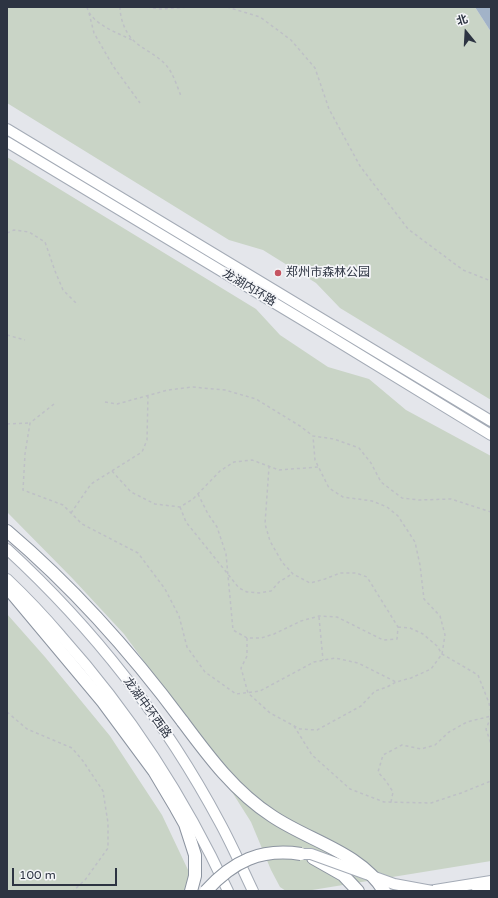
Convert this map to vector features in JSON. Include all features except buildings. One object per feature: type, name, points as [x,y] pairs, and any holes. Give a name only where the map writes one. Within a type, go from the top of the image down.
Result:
[{"type":"highway","points":[[7,531],[61,580],[94,615],[142,669],[222,772],[250,799],[272,816],[290,827],[352,859],[369,872],[384,891]]},
{"type":"highway","points":[[7,586],[103,702],[154,771],[185,824],[192,844],[196,865],[191,891]]},
{"type":"highway","points":[[206,891],[227,871],[257,855],[273,852],[301,854],[316,859],[342,875],[358,891]]},
{"type":"main road","name":"龙湖内环路","points":[[7,128],[491,421]]},
{"type":"main road","name":"龙湖内环路","points":[[7,142],[491,435]]},
{"type":"main road","name":"龙湖中环西路","points":[[7,549],[51,591],[108,655],[155,718],[176,748],[206,797],[253,891]]},
{"type":"main road","name":"龙湖中环西路","points":[[7,579],[35,606],[91,669],[137,731],[186,808],[204,840],[228,891]]},
{"type":"main road","points":[[301,854],[311,854],[394,884],[431,891],[491,881]]},
{"type":"main road","points":[[477,891],[491,889]]},
{"type":"path","points":[[87,7],[94,33],[113,66],[140,103]]},
{"type":"path","points":[[120,7],[124,27],[133,40]]},
{"type":"path","points":[[147,7],[160,9],[191,7]]},
{"type":"path","points":[[227,7],[260,16],[291,40],[315,68],[329,109],[360,166],[408,229],[463,270],[491,281]]},
{"type":"path","points":[[89,13],[105,28],[133,40],[154,54],[167,66],[181,96]]},
{"type":"path","points":[[7,233],[14,230],[29,232],[45,242],[55,271],[64,290],[78,305]]},
{"type":"path","points":[[7,335],[25,340]]},
{"type":"path","points":[[105,402],[117,404],[168,390],[192,387],[225,390],[256,398],[313,436],[334,439],[359,448],[382,482],[402,498],[419,500],[451,499],[491,512]]},
{"type":"path","points":[[71,513],[91,484],[142,452],[147,440],[148,395]]},
{"type":"path","points":[[7,424],[30,423],[54,404]]},
{"type":"path","points":[[30,423],[25,454],[22,490],[63,505],[82,524],[138,554],[165,589],[179,616],[187,647],[205,672],[236,694],[260,691],[314,662],[335,658],[358,663],[396,682]]},
{"type":"path","points":[[247,638],[247,656],[241,668],[248,693],[270,714],[300,729],[317,730],[361,706],[375,691],[396,682],[411,678],[430,669],[442,654],[445,635],[440,616],[424,599],[420,565],[415,542],[398,516],[387,508],[372,501],[343,497],[329,488],[315,460],[313,436]]},
{"type":"path","points":[[112,470],[131,492],[155,504],[180,507],[198,494],[220,471],[234,462],[252,460],[269,468],[279,470],[318,467]]},
{"type":"path","points":[[198,494],[208,514],[217,527],[226,554],[232,630],[247,638],[260,638],[274,634],[318,616],[337,616],[383,640],[397,639],[398,626],[367,577],[356,573],[340,573],[310,583],[293,574],[282,562],[270,541],[265,524],[269,468]]},
{"type":"path","points":[[180,507],[186,522],[239,588],[247,592],[259,593],[271,591],[279,582],[293,574]]},
{"type":"path","points":[[318,616],[323,660]]},
{"type":"path","points":[[398,626],[410,628],[423,634],[437,646],[442,654],[478,675],[489,702],[491,715],[486,729],[491,744]]},
{"type":"path","points":[[7,712],[27,729],[72,748],[83,761],[103,791],[108,823],[108,848],[85,880],[73,891]]},
{"type":"path","points":[[392,802],[393,792],[378,772],[383,756],[402,745],[421,749],[435,745],[449,732],[467,722],[491,715]]},
{"type":"path","points":[[294,726],[312,755],[350,789],[384,802],[431,803],[491,781]]},
{"type":"green space","points":[[7,7],[475,7],[491,32],[491,400],[340,308],[316,283],[263,250],[229,240],[7,103]]},
{"type":"green space","points":[[7,157],[256,309],[280,335],[328,367],[369,379],[406,410],[491,456],[491,861],[306,891],[286,891],[280,887],[271,870],[251,822],[184,716],[124,634],[73,579],[7,512]]},
{"type":"green space","points":[[7,614],[45,657],[110,736],[162,815],[198,891],[7,891]]},
{"type":"water","points":[[475,7],[491,7],[491,32]]},
{"type":"place","name":"郑州市森林公园","points":[[278,273]]}]
